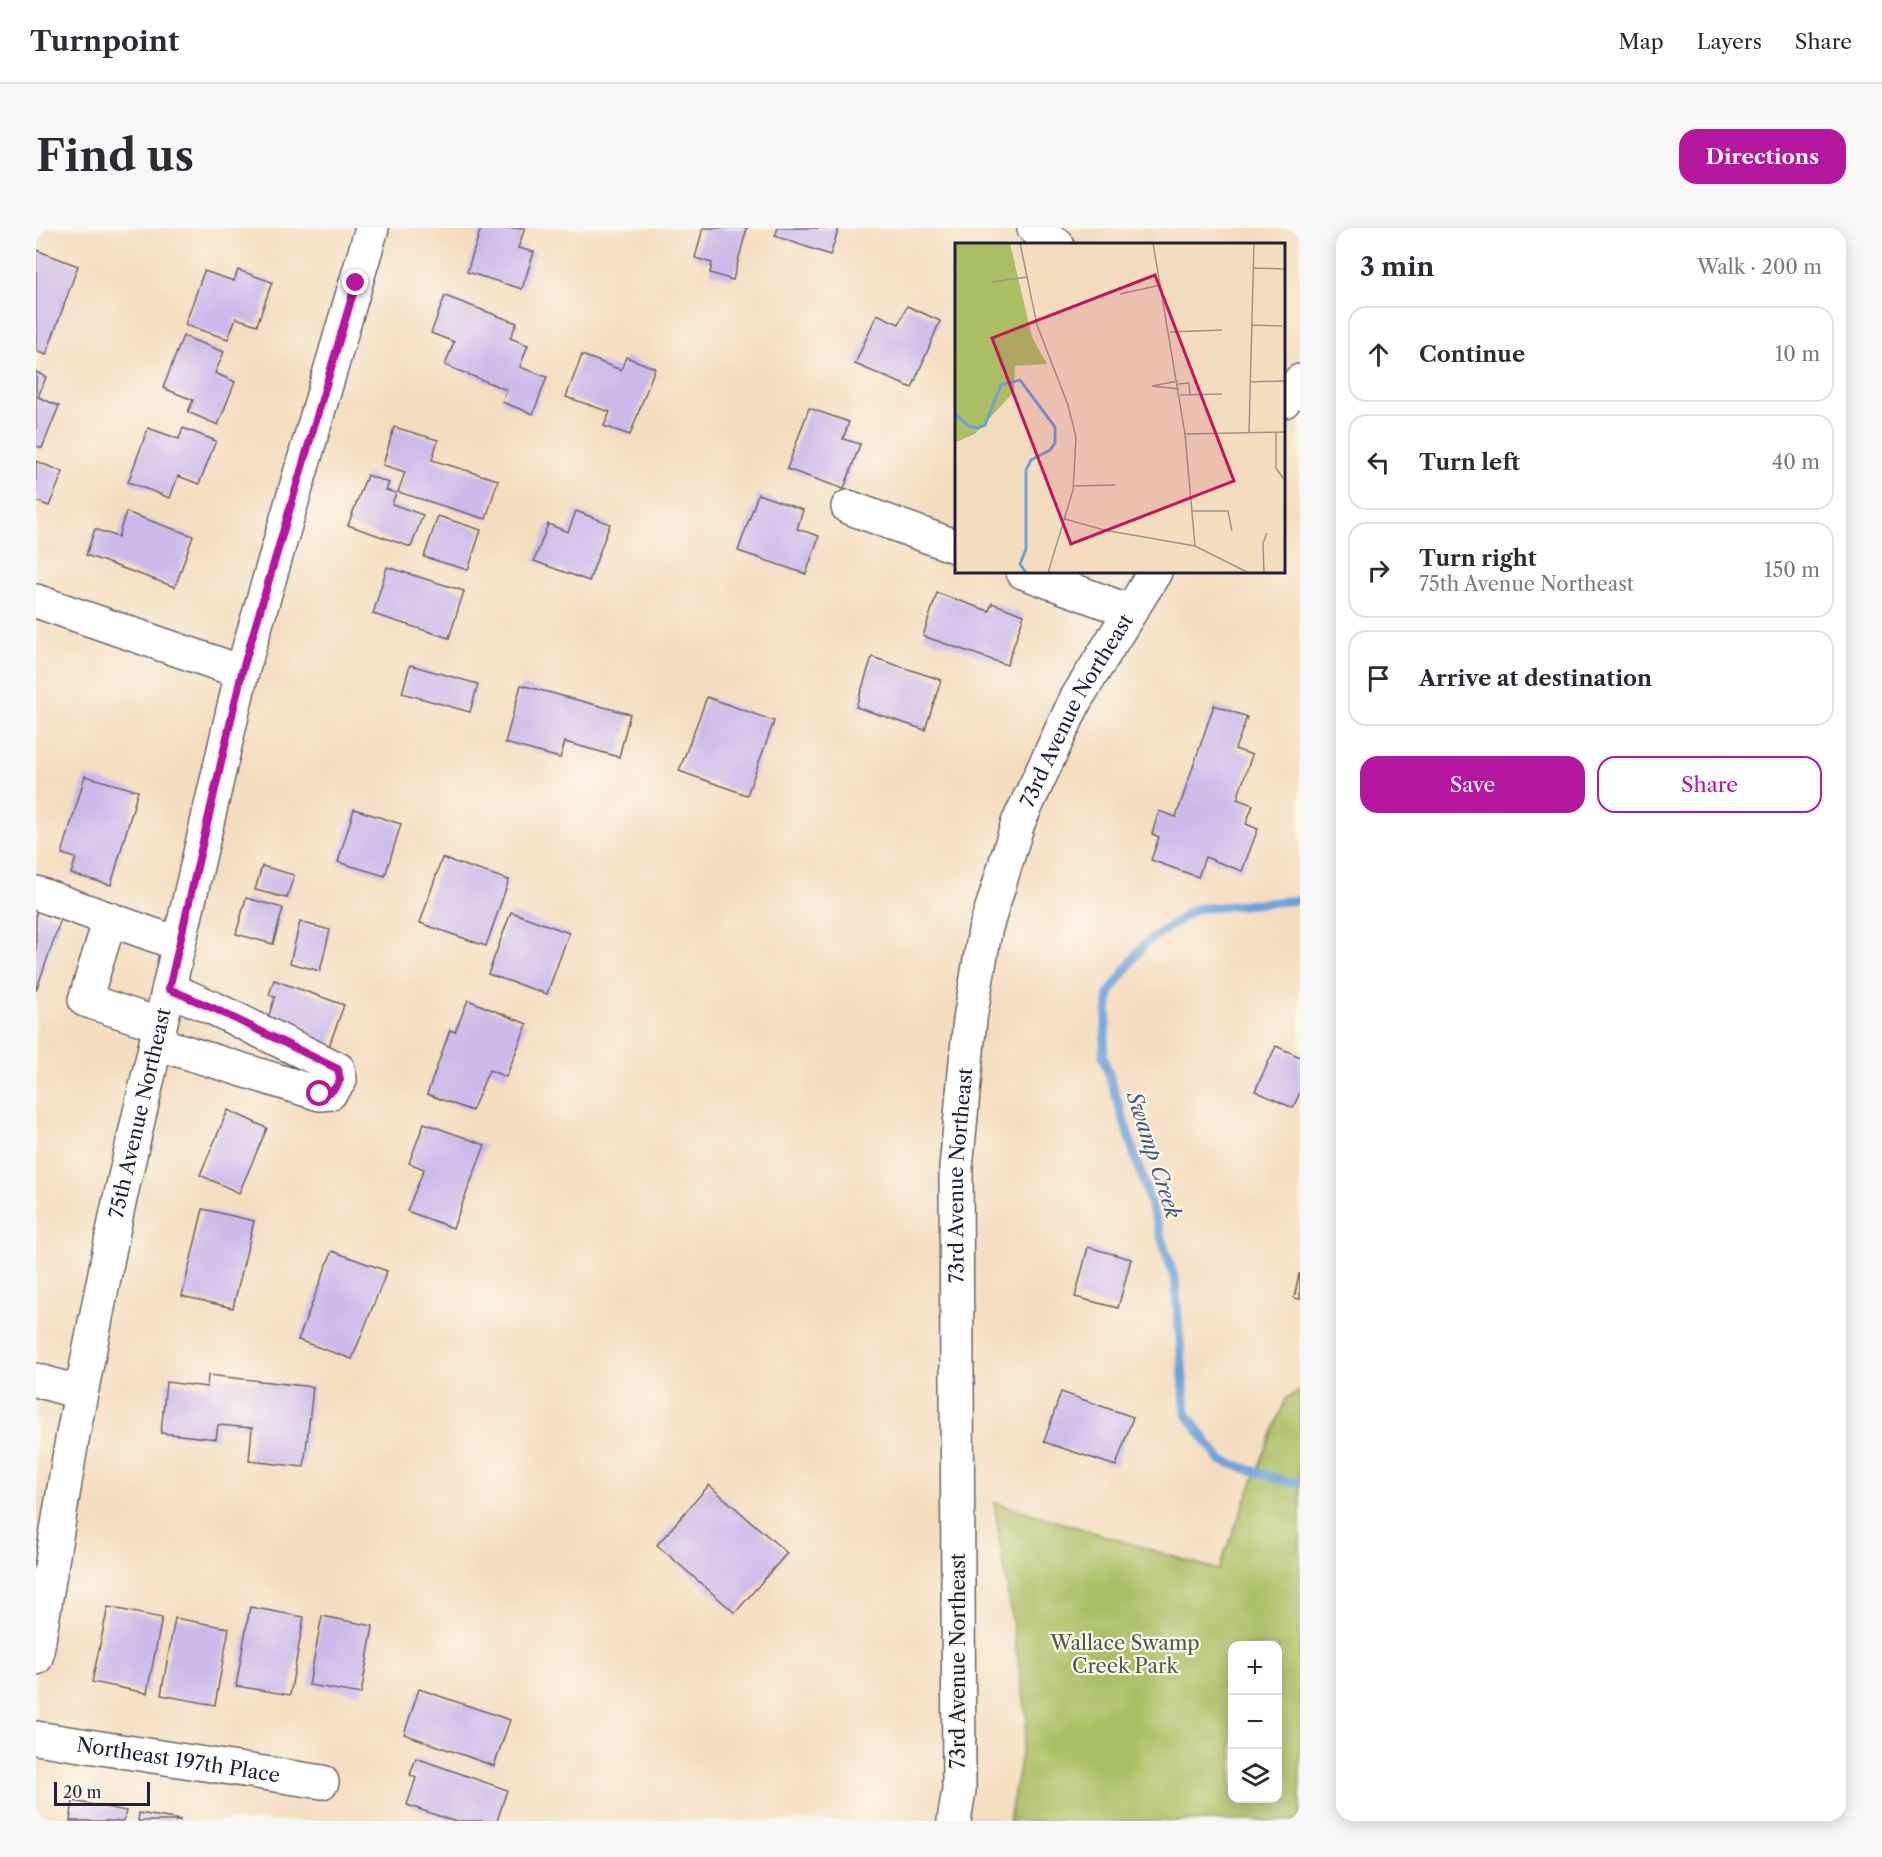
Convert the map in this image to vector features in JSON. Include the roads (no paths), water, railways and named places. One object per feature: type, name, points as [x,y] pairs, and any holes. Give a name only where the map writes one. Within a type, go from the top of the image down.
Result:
[{"type":"street","name":"75th Avenue Northeast","points":[[36,1658],[81,1394],[118,1207],[242,672],[372,228]]},
{"type":"street","points":[[1034,228],[1056,243]]},
{"type":"street","points":[[1285,400],[1300,381]]},
{"type":"street","points":[[848,507],[955,546]]},
{"type":"street","points":[[1026,573],[1130,611]]},
{"type":"street","name":"73rd Avenue Northeast","points":[[954,1821],[959,1790],[956,1168],[969,1019],[985,931],[1018,824],[1076,699],[1154,573]]},
{"type":"street","points":[[36,601],[242,672]]},
{"type":"street","points":[[36,893],[179,944]]},
{"type":"street","points":[[110,919],[85,1000],[158,1034],[320,1094],[330,1093],[340,1080],[338,1069],[169,989]]},
{"type":"street","points":[[36,1380],[81,1394]]},
{"type":"street","name":"Northeast 197th Place","points":[[36,1738],[322,1782]]},
{"type":"waterway","name":"Swamp Creek","points":[[1300,900],[1195,909],[1144,944],[1109,993],[1103,1056],[1175,1280],[1186,1413],[1220,1460],[1288,1482],[1300,1482]]},
{"type":"park label","name":"Wallace Swamp Creek Park","points":[[1125,1654]]}]
